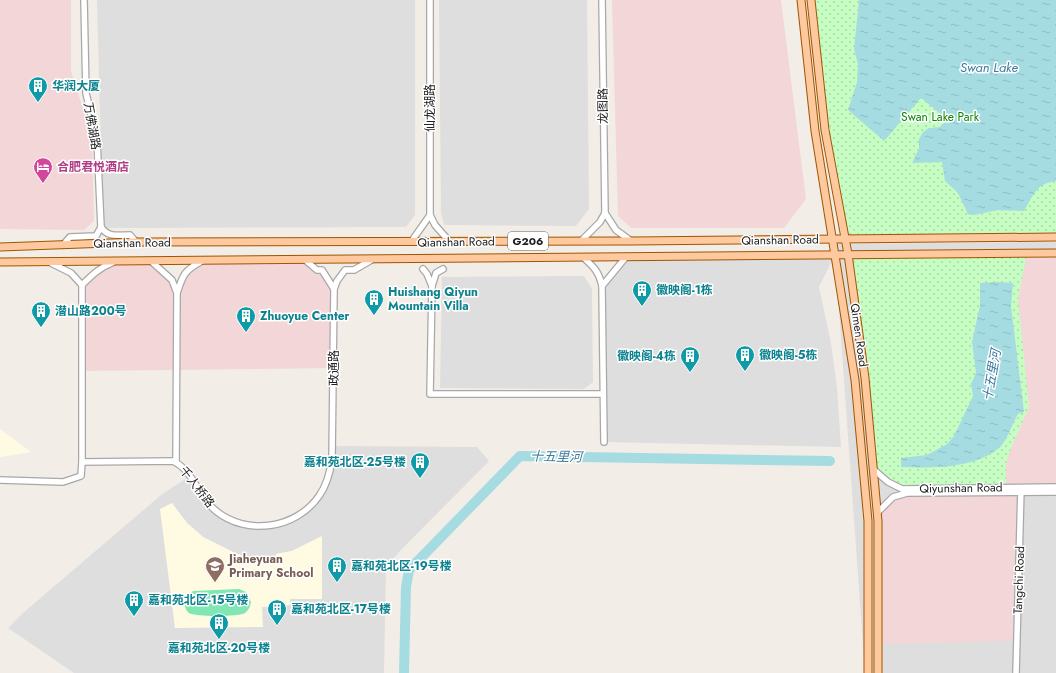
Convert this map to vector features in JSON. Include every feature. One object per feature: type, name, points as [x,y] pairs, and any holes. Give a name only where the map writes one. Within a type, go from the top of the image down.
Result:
[{"type":"main road","name":"Qimen Road","points":[[801,0],[815,131],[855,380],[868,521],[868,673]]},
{"type":"main road","name":"Qimen Road","points":[[811,0],[825,130],[848,254],[865,378],[878,512],[878,673]]},
{"type":"main road","name":"Qianshan Road","points":[[0,247],[63,246],[136,242],[833,240],[1056,237]]},
{"type":"main road","name":"Qianshan Road","points":[[0,262],[1056,253]]},
{"type":"street","name":"万佛湖路","points":[[84,0],[86,93],[97,140],[101,227]]},
{"type":"street","name":"仙龙湖路","points":[[430,0],[430,216]]},
{"type":"street","name":"龙图路","points":[[602,0],[605,213]]},
{"type":"street","points":[[581,241],[600,222],[605,213],[616,230],[631,241]]},
{"type":"street","points":[[411,242],[430,216],[435,225],[449,241]]},
{"type":"street","points":[[63,246],[70,237],[96,236],[101,227],[105,233],[111,236],[130,235],[136,242]]},
{"type":"street","points":[[602,286],[626,257]]},
{"type":"street","points":[[584,258],[595,267],[599,274],[602,286],[602,394],[604,442]]},
{"type":"street","points":[[304,259],[317,270],[322,270],[334,289]]},
{"type":"street","points":[[334,289],[337,280],[345,270],[354,270],[374,259]]},
{"type":"street","points":[[151,261],[172,280],[178,292]]},
{"type":"street","points":[[176,462],[178,292],[182,278],[187,269],[202,261]]},
{"type":"street","points":[[0,480],[63,482],[81,476],[82,285],[71,272],[60,266],[47,262]]},
{"type":"street","points":[[82,285],[104,266],[115,262]]},
{"type":"street","points":[[423,269],[428,274],[432,286]]},
{"type":"street","points":[[443,269],[436,274],[432,286],[430,394],[602,394]]},
{"type":"street","name":"政通路","points":[[334,289],[334,446]]},
{"type":"street","name":"千人桥路","points":[[82,462],[166,460],[176,462],[184,468],[206,502],[226,518],[248,526],[274,526],[298,515],[310,507],[318,497],[325,486],[334,446]]},
{"type":"street","name":"Qiyunshan Road","points":[[873,469],[888,482],[902,489],[1020,490],[1056,488]]},
{"type":"street","points":[[878,512],[893,497],[907,493],[1020,490],[1056,492]]},
{"type":"street","name":"Tangchi Road","points":[[1013,673],[1020,490]]},
{"type":"street","name":"Tangchi Road","points":[[1016,673],[1020,490]]},
{"type":"shaded area","name":"华润大厦","points":[[0,0],[71,0],[71,71],[92,137],[94,221],[84,230],[0,229]]},
{"type":"shaded area","points":[[97,0],[415,0],[415,215],[406,227],[103,228]]},
{"type":"shaded area","points":[[439,0],[587,0],[589,209],[576,226],[444,225],[441,213]]},
{"type":"shaded area","points":[[612,0],[781,0],[806,199],[784,228],[631,228],[618,216]]},
{"type":"shaded area","points":[[1056,242],[1056,673],[865,673],[835,255],[819,287],[831,343],[837,388],[841,447],[604,442],[602,286],[626,257],[835,254],[835,244]]},
{"type":"shaded area","points":[[1027,253],[1056,253],[1056,487],[1006,488],[1006,463],[1024,418],[1028,398],[1018,299]]},
{"type":"shaded area","points":[[304,259],[322,270],[334,289],[334,368],[82,371],[82,285],[93,274],[115,262],[151,261],[164,271],[177,292],[181,278],[202,261]]},
{"type":"shaded area","points":[[584,276],[592,289],[593,382],[584,389],[440,388],[442,277]]},
{"type":"shaded area","points":[[0,429],[31,452],[0,457]]},
{"type":"shaded area","points":[[334,446],[477,447],[489,461],[386,567],[384,673],[74,673],[8,628],[23,613],[161,495],[190,476],[198,490],[226,518],[261,526],[298,515],[325,486]],"holes":[[[172,503],[187,523],[203,537],[237,554],[264,560],[276,559],[276,554],[292,551],[322,536],[290,599],[290,605],[262,607],[262,627]]]},
{"type":"shaded area","points":[[1018,492],[1014,641],[879,644],[878,512],[901,494]]},
{"type":"shaded area","name":"Jiaheyuan Primary School","points":[[172,503],[187,523],[203,537],[237,554],[264,560],[276,559],[276,554],[292,551],[322,536],[322,599],[290,599],[290,605],[262,607],[263,627],[175,628],[160,509]]},
{"type":"green space","name":"Swan Lake","points":[[811,0],[1056,0],[1056,237],[845,239],[825,130]]},
{"type":"green space","points":[[1027,253],[1018,299],[1029,407],[1006,463],[1006,488],[902,489],[873,469],[848,254]]},
{"type":"green space","points":[[239,589],[246,592],[251,602],[245,613],[226,616],[208,616],[189,613],[186,609],[185,599],[193,591]]},
{"type":"water","name":"Swan Lake","points":[[859,0],[1056,0],[1056,181],[1049,182],[1039,188],[1033,195],[1024,211],[998,210],[974,215],[968,214],[958,193],[945,181],[942,162],[912,163],[919,148],[919,139],[923,132],[929,128],[940,127],[947,119],[921,98],[884,141],[848,110],[857,82],[858,65],[854,49]]},
{"type":"water","points":[[980,283],[1013,283],[1011,306],[1024,412],[1018,414],[1002,445],[989,455],[965,464],[952,466],[901,467],[901,458],[927,455],[947,444],[954,436],[973,396],[971,384],[976,373],[972,342],[980,305]]},
{"type":"waterway","name":"十五里河","points":[[404,673],[406,587],[409,570],[520,456],[830,461]]},
{"type":"place","name":"华润大厦","points":[[38,103]]},
{"type":"place","name":"合肥君悦酒店","points":[[43,184]]},
{"type":"place","name":"徽映阁-1栋","points":[[642,307]]},
{"type":"place","name":"Huishang Qiyun Mountain Villa","points":[[374,316]]},
{"type":"place","name":"潜山路200号","points":[[41,328]]},
{"type":"place","name":"Zhuoyue Center","points":[[246,333]]},
{"type":"place","name":"徽映阁-5栋","points":[[745,372]]},
{"type":"place","name":"徽映阁-4栋","points":[[690,373]]},
{"type":"place","name":"嘉和苑北区-25号楼","points":[[420,479]]},
{"type":"place","name":"Jiaheyuan Primary School","points":[[215,583]]},
{"type":"place","name":"嘉和苑北区-19号楼","points":[[337,583]]},
{"type":"place","name":"嘉和苑北区-15号楼","points":[[134,617]]},
{"type":"place","name":"嘉和苑北区-17号楼","points":[[277,626]]},
{"type":"place","name":"嘉和苑北区-20号楼","points":[[219,640]]},
{"type":"park label","name":"Swan Lake Park","points":[[940,117]]}]
